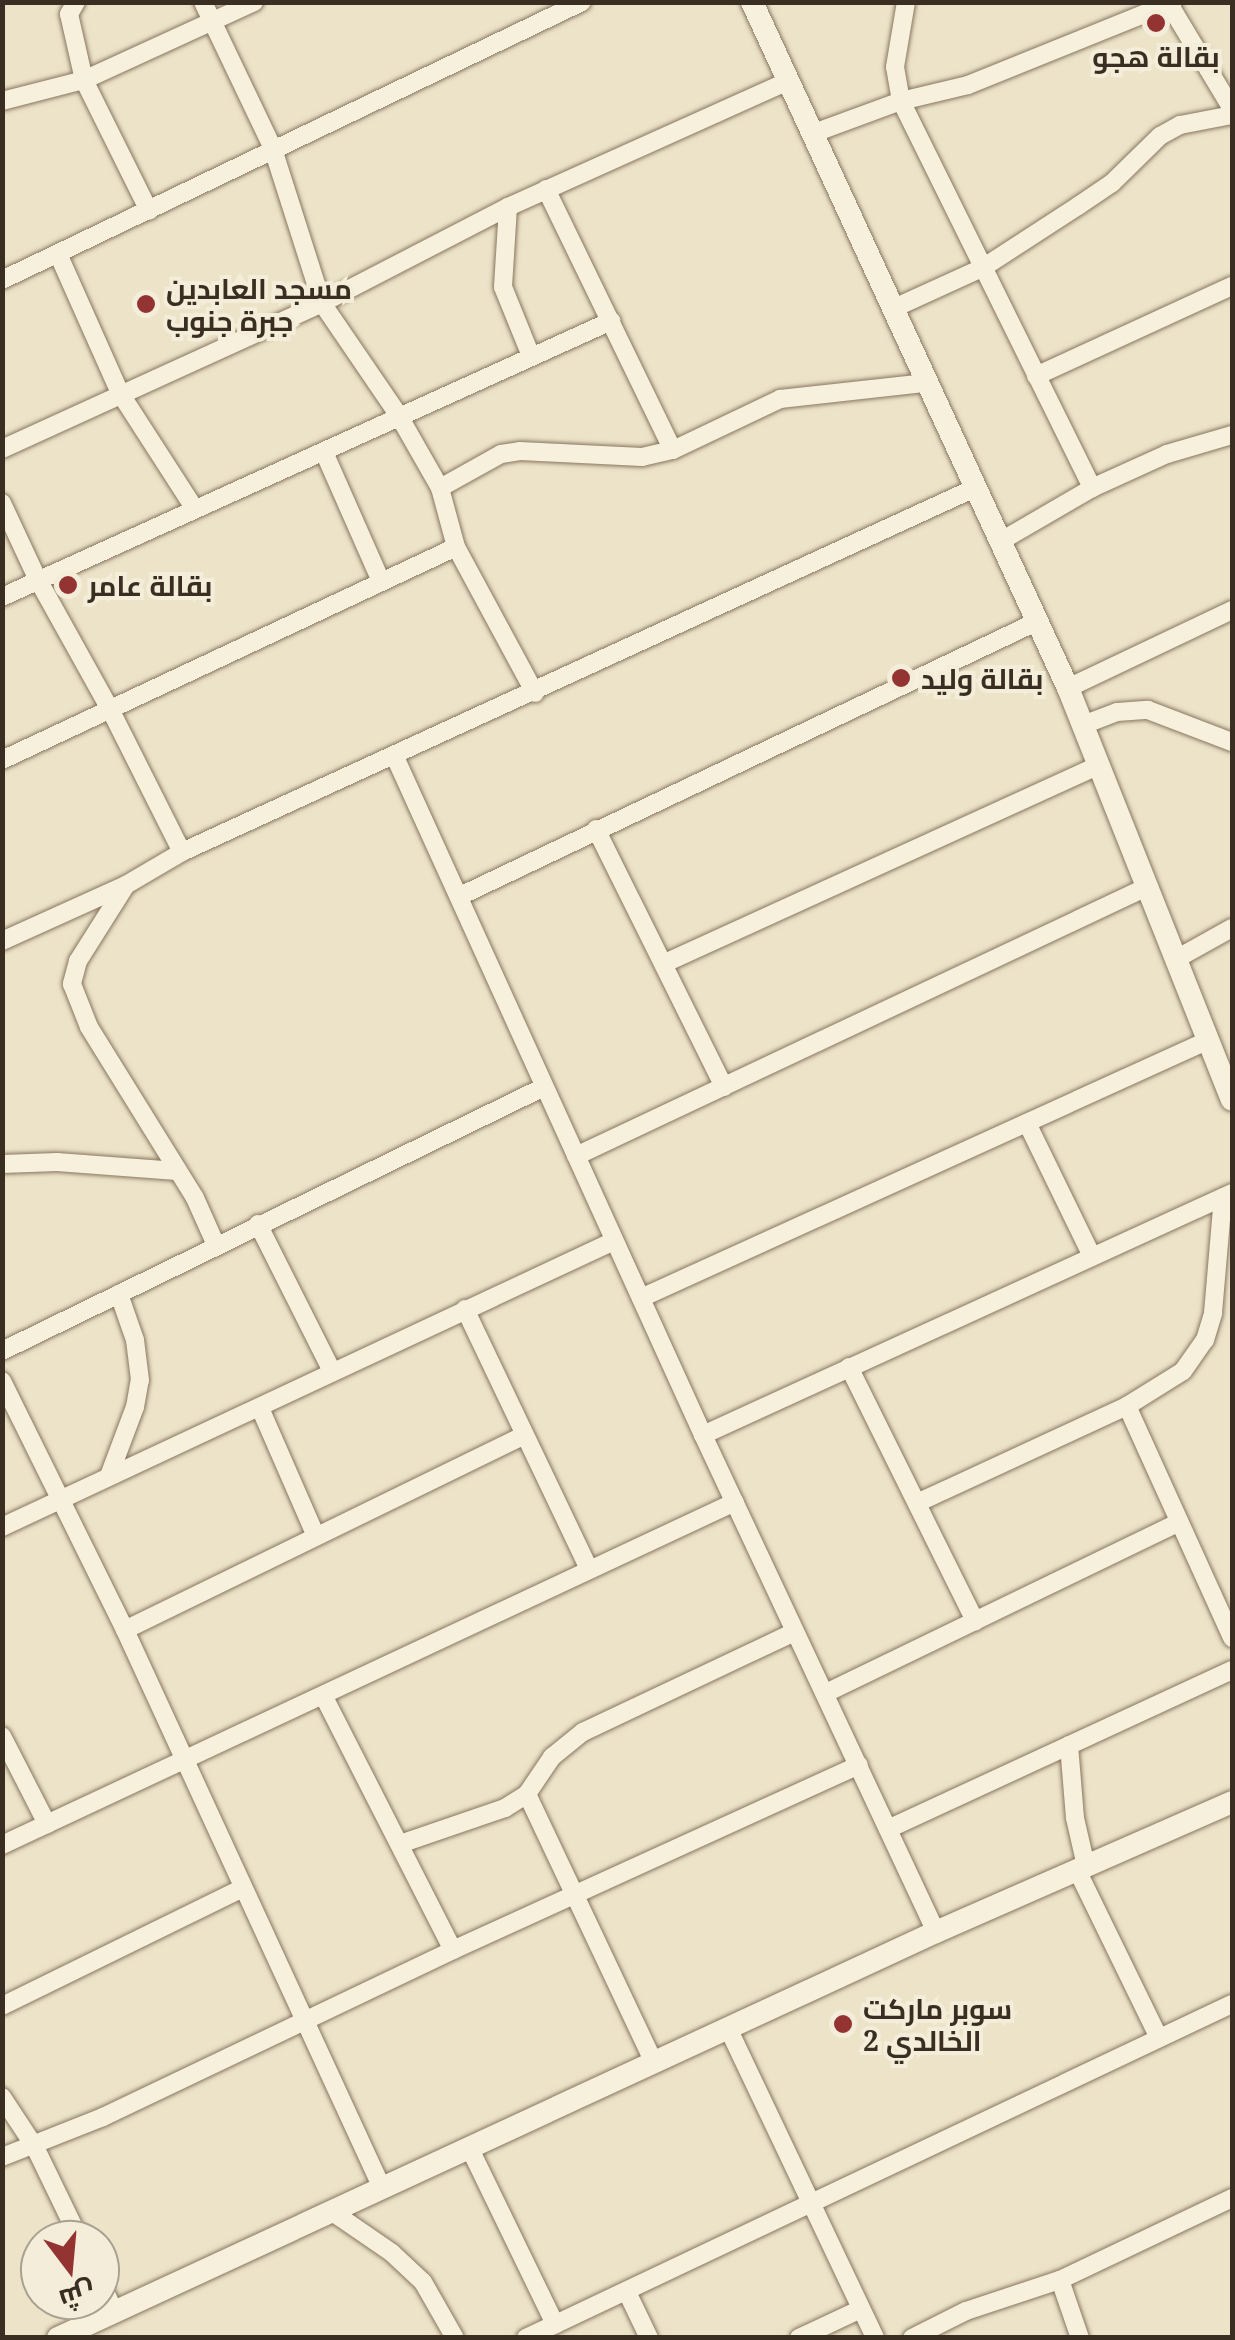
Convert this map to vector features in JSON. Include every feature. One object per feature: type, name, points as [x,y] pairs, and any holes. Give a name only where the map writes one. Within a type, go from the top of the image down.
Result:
[{"type":"street","points":[[76,2],[69,14],[84,80],[149,211]]},
{"type":"street","points":[[203,2],[273,149],[322,303],[399,416],[440,488],[456,547],[535,693]]},
{"type":"street","points":[[2,101],[84,80],[254,2]]},
{"type":"street","points":[[2,280],[582,2]]},
{"type":"street","points":[[752,2],[1068,688],[1232,1100]]},
{"type":"street","points":[[906,2],[895,66],[901,101],[1092,488]]},
{"type":"street","points":[[814,133],[901,101],[968,85],[1170,3],[1232,112],[1180,125],[1160,136],[1112,183],[984,267],[892,309]]},
{"type":"street","points":[[2,449],[322,303],[508,206],[790,80]]},
{"type":"street","points":[[546,189],[673,450]]},
{"type":"street","points":[[508,206],[503,287],[531,356]]},
{"type":"street","points":[[59,256],[120,393],[194,508]]},
{"type":"street","points":[[1036,376],[1232,286]]},
{"type":"street","points":[[2,596],[610,321]]},
{"type":"street","points":[[440,488],[486,460],[520,451],[642,457],[673,450],[780,399],[926,383]]},
{"type":"street","points":[[1001,541],[1092,488],[1167,454],[1232,435]]},
{"type":"street","points":[[324,452],[381,582]]},
{"type":"street","points":[[2,942],[126,885],[182,852],[976,488]]},
{"type":"street","points":[[2,503],[37,578],[110,709],[182,852]]},
{"type":"street","points":[[2,760],[456,547]]},
{"type":"street","points":[[1068,688],[1232,610]]},
{"type":"street","points":[[460,896],[1038,620]]},
{"type":"street","points":[[1084,726],[1117,712],[1148,710],[1232,742]]},
{"type":"street","points":[[395,757],[703,1435],[936,1932]]},
{"type":"street","points":[[665,962],[1100,764]]},
{"type":"street","points":[[596,828],[724,1087]]},
{"type":"street","points":[[126,885],[78,961],[72,984],[117,1078],[177,1171],[216,1245]]},
{"type":"street","points":[[576,1156],[1148,886]]},
{"type":"street","points":[[1178,958],[1232,928]]},
{"type":"street","points":[[641,1298],[1209,1040]]},
{"type":"street","points":[[2,1351],[544,1087]]},
{"type":"street","points":[[1027,1123],[1092,1256]]},
{"type":"street","points":[[2,1164],[57,1162],[177,1171]]},
{"type":"street","points":[[703,1435],[1228,1195]]},
{"type":"street","points":[[918,1503],[1127,1406],[1182,1371],[1205,1340],[1228,1195]]},
{"type":"street","points":[[258,1224],[332,1370]]},
{"type":"street","points":[[2,1528],[614,1241]]},
{"type":"street","points":[[109,1476],[136,1407],[140,1380],[135,1340],[119,1294]]},
{"type":"street","points":[[465,1309],[589,1569]]},
{"type":"street","points":[[849,1366],[975,1622]]},
{"type":"street","points":[[2,1381],[125,1630],[382,2188]]},
{"type":"street","points":[[1127,1406],[1232,1638]]},
{"type":"street","points":[[260,1408],[315,1534]]},
{"type":"street","points":[[125,1630],[524,1435]]},
{"type":"street","points":[[2,1845],[735,1502]]},
{"type":"street","points":[[826,1694],[1179,1522]]},
{"type":"street","points":[[400,1844],[480,1818],[527,1794],[552,1757],[584,1732],[795,1632]]},
{"type":"street","points":[[888,1830],[1232,1670]]},
{"type":"street","points":[[324,1697],[453,1950]]},
{"type":"street","points":[[2,1736],[47,1824]]},
{"type":"street","points":[[1070,1745],[1082,1869],[1158,2038]]},
{"type":"street","points":[[2,2156],[35,2147],[308,2023],[453,1950],[858,1765]]},
{"type":"street","points":[[527,1794],[654,2063]]},
{"type":"street","points":[[120,2307],[936,1932],[1232,1802]]},
{"type":"street","points":[[2,2006],[243,1888]]},
{"type":"street","points":[[526,2338],[809,2200],[1232,2004]]},
{"type":"street","points":[[728,2028],[875,2338]]},
{"type":"street","points":[[2,2097],[35,2147],[70,2220]]},
{"type":"street","points":[[470,2149],[555,2324]]},
{"type":"street","points":[[912,2338],[966,2311],[1060,2280],[1232,2198]]},
{"type":"street","points":[[330,2211],[392,2253],[422,2282],[455,2338]]},
{"type":"street","points":[[1060,2280],[1080,2338]]},
{"type":"street","points":[[627,2292],[648,2338]]},
{"type":"street","points":[[799,2338],[861,2310]]},
{"type":"street","points":[[58,2338],[94,2320]]},
{"type":"place","name":"بقالة هجو","points":[[1156,23]]},
{"type":"place","name":"مسجد العابدين جبرة جنوب","points":[[146,304]]},
{"type":"place","name":"بقالة عامر","points":[[68,585]]},
{"type":"place","name":"بقالة وليد","points":[[901,678]]},
{"type":"place","name":"سوبر ماركت الخالدي 2","points":[[843,2024]]}]
